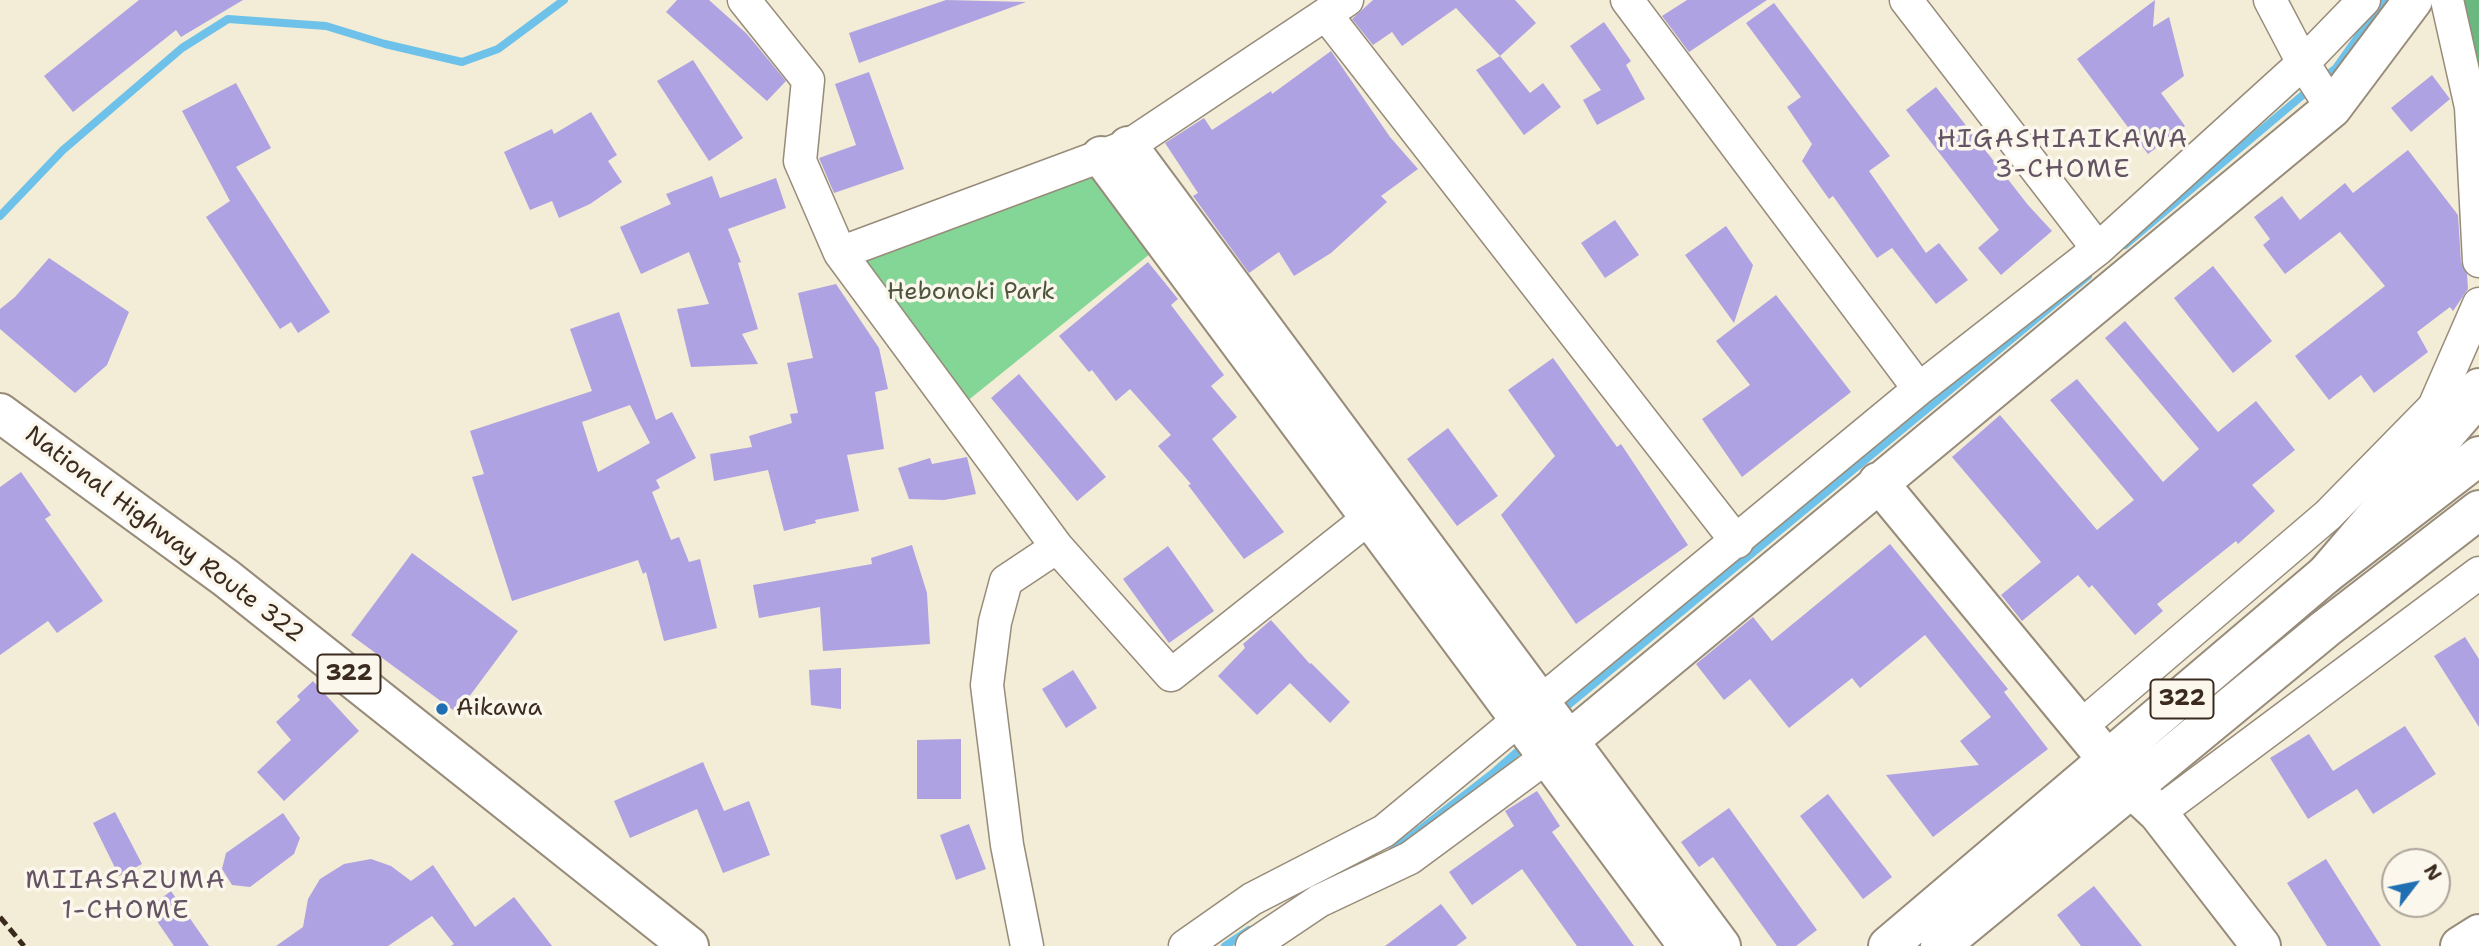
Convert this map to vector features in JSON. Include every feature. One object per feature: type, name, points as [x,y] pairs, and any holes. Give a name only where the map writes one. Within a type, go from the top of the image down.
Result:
[{"type":"main road","points":[[1544,729],[1878,482],[2332,108],[2413,0]]},
{"type":"main road","points":[[1114,151],[1544,729],[1721,946]]},
{"type":"main road","points":[[2326,574],[2469,407],[2479,388]]},
{"type":"main road","name":"National Highway Route 322","points":[[0,413],[226,578],[689,946]]},
{"type":"main road","name":"322","points":[[1940,946],[2326,574],[2479,456]]},
{"type":"main road","points":[[1878,482],[2119,774],[2158,813],[2261,946]]},
{"type":"main road","name":"322","points":[[1888,946],[2119,774],[2325,629],[2479,510]]},
{"type":"main road","points":[[1544,729],[1688,946]]},
{"type":"main road","points":[[2460,946],[2479,934]]},
{"type":"street","points":[[744,0],[808,80],[800,161],[840,253],[1057,547],[1171,675],[1379,510]]},
{"type":"street","points":[[1627,0],[1919,389]]},
{"type":"street","points":[[1906,0],[2098,249]]},
{"type":"street","points":[[2270,0],[2303,64],[2332,108]]},
{"type":"street","points":[[1252,946],[1319,901],[1410,858],[1737,542],[1919,389],[2098,249],[2303,64],[2364,0]]},
{"type":"street","points":[[2447,0],[2470,107],[2479,261]]},
{"type":"street","points":[[840,253],[1114,151],[1337,8],[1737,542]]},
{"type":"street","points":[[2080,727],[2328,515],[2434,407],[2479,304]]},
{"type":"street","points":[[1849,447],[1878,482]]},
{"type":"street","points":[[1027,946],[1007,845],[987,685],[995,622],[1006,581],[1057,547]]},
{"type":"street","points":[[2158,813],[2479,573]]},
{"type":"street","points":[[1185,946],[1252,899],[1384,831],[1544,729]]},
{"type":"green space","points":[[2461,0],[2479,0],[2479,127]]},
{"type":"green space","name":"Hebonoki Park","points":[[1117,151],[1171,237],[956,410],[840,253]]},
{"type":"building","points":[[139,0],[243,0],[181,37],[176,30],[73,112],[44,76]]},
{"type":"building","points":[[677,0],[709,0],[747,34],[786,81],[767,101],[666,12]]},
{"type":"building","points":[[946,0],[1026,2],[859,63],[849,33]]},
{"type":"building","points":[[1373,0],[1515,0],[1536,23],[1500,56],[1456,8],[1402,46],[1392,32],[1373,45],[1352,19]]},
{"type":"building","points":[[1687,0],[1767,0],[1689,52],[1662,16]]},
{"type":"building","points":[[2155,0],[2153,27],[2169,17],[2184,76],[2161,93],[2185,126],[2148,154],[2077,59]]},
{"type":"building","points":[[1774,3],[1890,156],[1869,171],[1926,253],[1939,243],[1968,280],[1936,304],[1892,248],[1877,258],[1833,196],[1829,199],[1802,161],[1812,144],[1787,107],[1801,97],[1746,23]]},
{"type":"building","points":[[1604,22],[1631,61],[1626,65],[1645,99],[1597,125],[1583,100],[1601,90],[1570,46]]},
{"type":"building","points":[[1331,51],[1390,137],[1418,169],[1381,196],[1387,202],[1331,253],[1294,276],[1279,252],[1249,273],[1193,196],[1198,193],[1165,143],[1204,118],[1212,130],[1271,91],[1272,94]]},
{"type":"building","points":[[1500,56],[1530,93],[1543,83],[1561,107],[1524,135],[1476,70]]},
{"type":"building","points":[[693,60],[743,138],[709,161],[657,81]]},
{"type":"building","points":[[869,72],[904,169],[834,193],[819,158],[856,145],[835,84]]},
{"type":"building","points":[[2432,75],[2450,99],[2411,132],[2391,108]]},
{"type":"building","points":[[236,83],[271,148],[236,167],[330,312],[298,333],[291,322],[280,329],[206,217],[230,201],[182,111]]},
{"type":"building","points":[[1936,87],[2028,205],[2052,231],[2001,275],[1978,248],[1999,230],[1906,110]]},
{"type":"building","points":[[591,112],[617,155],[608,161],[622,182],[590,204],[559,218],[552,201],[530,210],[504,152],[552,129],[554,134]]},
{"type":"building","points":[[2408,150],[2458,215],[2461,262],[2467,274],[2468,289],[2453,311],[2450,307],[2417,332],[2428,352],[2374,393],[2361,375],[2329,400],[2295,356],[2385,286],[2340,232],[2285,274],[2263,245],[2270,239],[2254,217],[2282,196],[2300,220],[2345,183],[2353,193]]},
{"type":"building","points":[[712,176],[720,198],[776,178],[786,208],[728,229],[741,262],[738,263],[758,329],[742,334],[758,364],[691,367],[677,309],[709,304],[689,252],[641,274],[620,227],[671,204],[666,194]]},
{"type":"building","points":[[1615,220],[1639,255],[1605,278],[1581,243]]},
{"type":"building","points":[[1726,226],[1753,265],[1734,323],[1685,255]]},
{"type":"building","points":[[49,258],[129,312],[107,365],[75,393],[0,329],[0,309],[15,297]]},
{"type":"building","points":[[1148,262],[1178,299],[1171,305],[1224,375],[1211,386],[1237,417],[1212,439],[1284,532],[1244,559],[1188,485],[1191,484],[1158,446],[1171,435],[1130,389],[1116,401],[1092,370],[1089,372],[1059,336]]},
{"type":"building","points":[[2213,266],[2272,341],[2233,373],[2174,298]]},
{"type":"building","points":[[836,284],[879,348],[888,389],[875,392],[884,449],[847,455],[859,511],[815,520],[816,523],[784,531],[768,470],[714,481],[710,454],[752,447],[749,436],[792,423],[790,414],[798,413],[787,363],[813,358],[798,293]]},
{"type":"building","points":[[1776,295],[1851,392],[1742,477],[1702,419],[1750,385],[1716,341]]},
{"type":"building","points":[[619,312],[656,420],[672,412],[696,458],[656,480],[660,488],[652,492],[671,540],[679,537],[689,562],[700,559],[717,628],[664,641],[646,572],[643,574],[638,560],[512,601],[472,477],[484,474],[470,431],[592,391],[570,329]],"holes":[[[630,405],[650,443],[598,472],[582,422]]]},
{"type":"building","points":[[2125,321],[2218,432],[2256,401],[2295,450],[2252,485],[2275,511],[2238,544],[2236,541],[2157,604],[2163,611],[2135,635],[2092,585],[2089,588],[2078,575],[2022,621],[2001,595],[2041,562],[1952,457],[2000,415],[2097,530],[2134,500],[2050,400],[2077,379],[2163,482],[2199,449],[2105,338]]},
{"type":"building","points":[[1553,358],[1617,447],[1621,444],[1688,545],[1576,624],[1501,515],[1555,456],[1508,390]]},
{"type":"building","points":[[1019,374],[1106,477],[1077,501],[991,398]]},
{"type":"building","points":[[1448,428],[1498,496],[1457,526],[1407,459]]},
{"type":"building","points":[[967,457],[976,494],[944,500],[909,499],[898,468],[930,458],[932,464]]},
{"type":"building","points":[[21,472],[51,515],[45,519],[103,601],[57,633],[48,621],[0,655],[0,487]]},
{"type":"building","points":[[1890,544],[2008,689],[2004,692],[2048,749],[1933,837],[1886,775],[1979,765],[1960,741],[1991,717],[1925,635],[1860,688],[1852,678],[1789,728],[1750,679],[1724,700],[1696,664],[1753,617],[1772,641]]},
{"type":"building","points":[[912,545],[927,593],[930,644],[823,651],[820,607],[759,618],[753,585],[872,564],[871,558]]},
{"type":"building","points":[[1168,546],[1214,611],[1169,643],[1123,579]]},
{"type":"building","points":[[412,553],[518,631],[457,713],[351,635]]},
{"type":"building","points":[[1271,620],[1310,664],[1350,702],[1330,723],[1290,683],[1257,715],[1218,676],[1245,648],[1243,644]]},
{"type":"building","points":[[2465,637],[2479,659],[2479,727],[2434,656]]},
{"type":"building","points":[[841,668],[841,709],[811,705],[809,670]]},
{"type":"building","points":[[1073,670],[1097,708],[1066,728],[1042,689]]},
{"type":"building","points":[[313,681],[359,731],[284,801],[257,772],[291,740],[276,722],[300,700],[297,696]]},
{"type":"building","points":[[2405,726],[2436,774],[2373,814],[2357,789],[2308,819],[2270,758],[2309,734],[2333,771]]},
{"type":"building","points":[[961,739],[961,799],[917,799],[917,740]]},
{"type":"building","points":[[703,762],[724,811],[749,801],[770,855],[723,873],[697,809],[630,838],[614,801]]},
{"type":"building","points":[[1537,791],[1560,826],[1552,832],[1634,946],[1577,946],[1522,869],[1472,905],[1449,872],[1514,826],[1505,811]]},
{"type":"building","points":[[1828,794],[1892,877],[1863,899],[1800,816]]},
{"type":"building","points":[[1729,808],[1817,930],[1796,946],[1777,946],[1713,857],[1699,867],[1681,842]]},
{"type":"building","points":[[115,812],[142,864],[119,876],[93,823]]},
{"type":"building","points":[[283,813],[300,838],[294,854],[250,887],[232,885],[222,869],[226,853]]},
{"type":"building","points":[[969,824],[986,869],[956,880],[940,835]]},
{"type":"building","points":[[371,859],[391,866],[411,881],[433,865],[475,927],[514,897],[552,946],[451,946],[454,944],[432,916],[388,946],[276,946],[303,927],[308,899],[320,879],[344,864]]},
{"type":"building","points":[[2326,859],[2381,946],[2327,946],[2287,883]]},
{"type":"building","points":[[2094,886],[2142,946],[2081,946],[2057,915]]},
{"type":"building","points":[[171,891],[209,946],[174,946],[148,908]]},
{"type":"building","points":[[1441,904],[1467,938],[1456,946],[1385,946]]},
{"type":"waterway","points":[[0,216],[63,150],[182,48],[228,19],[326,26],[385,44],[462,62],[498,49],[564,0]]},
{"type":"waterway","points":[[2320,81],[2336,68],[2384,0]]},
{"type":"waterway","points":[[2125,245],[2310,89]]},
{"type":"waterway","points":[[1561,711],[2088,276]]},
{"type":"waterway","points":[[1391,852],[1492,774],[1526,744]]},
{"type":"waterway","points":[[1225,946],[1249,930]]},
{"type":"railway","points":[[0,917],[24,946]]},
{"type":"place","name":"Aikawa","points":[[442,709]]},
{"type":"district","name":"HIGASHIAIKAWA 3-CHOME","points":[[2063,155]]},
{"type":"district","name":"MIIASAZUMA 1-CHOME","points":[[126,896]]}]
